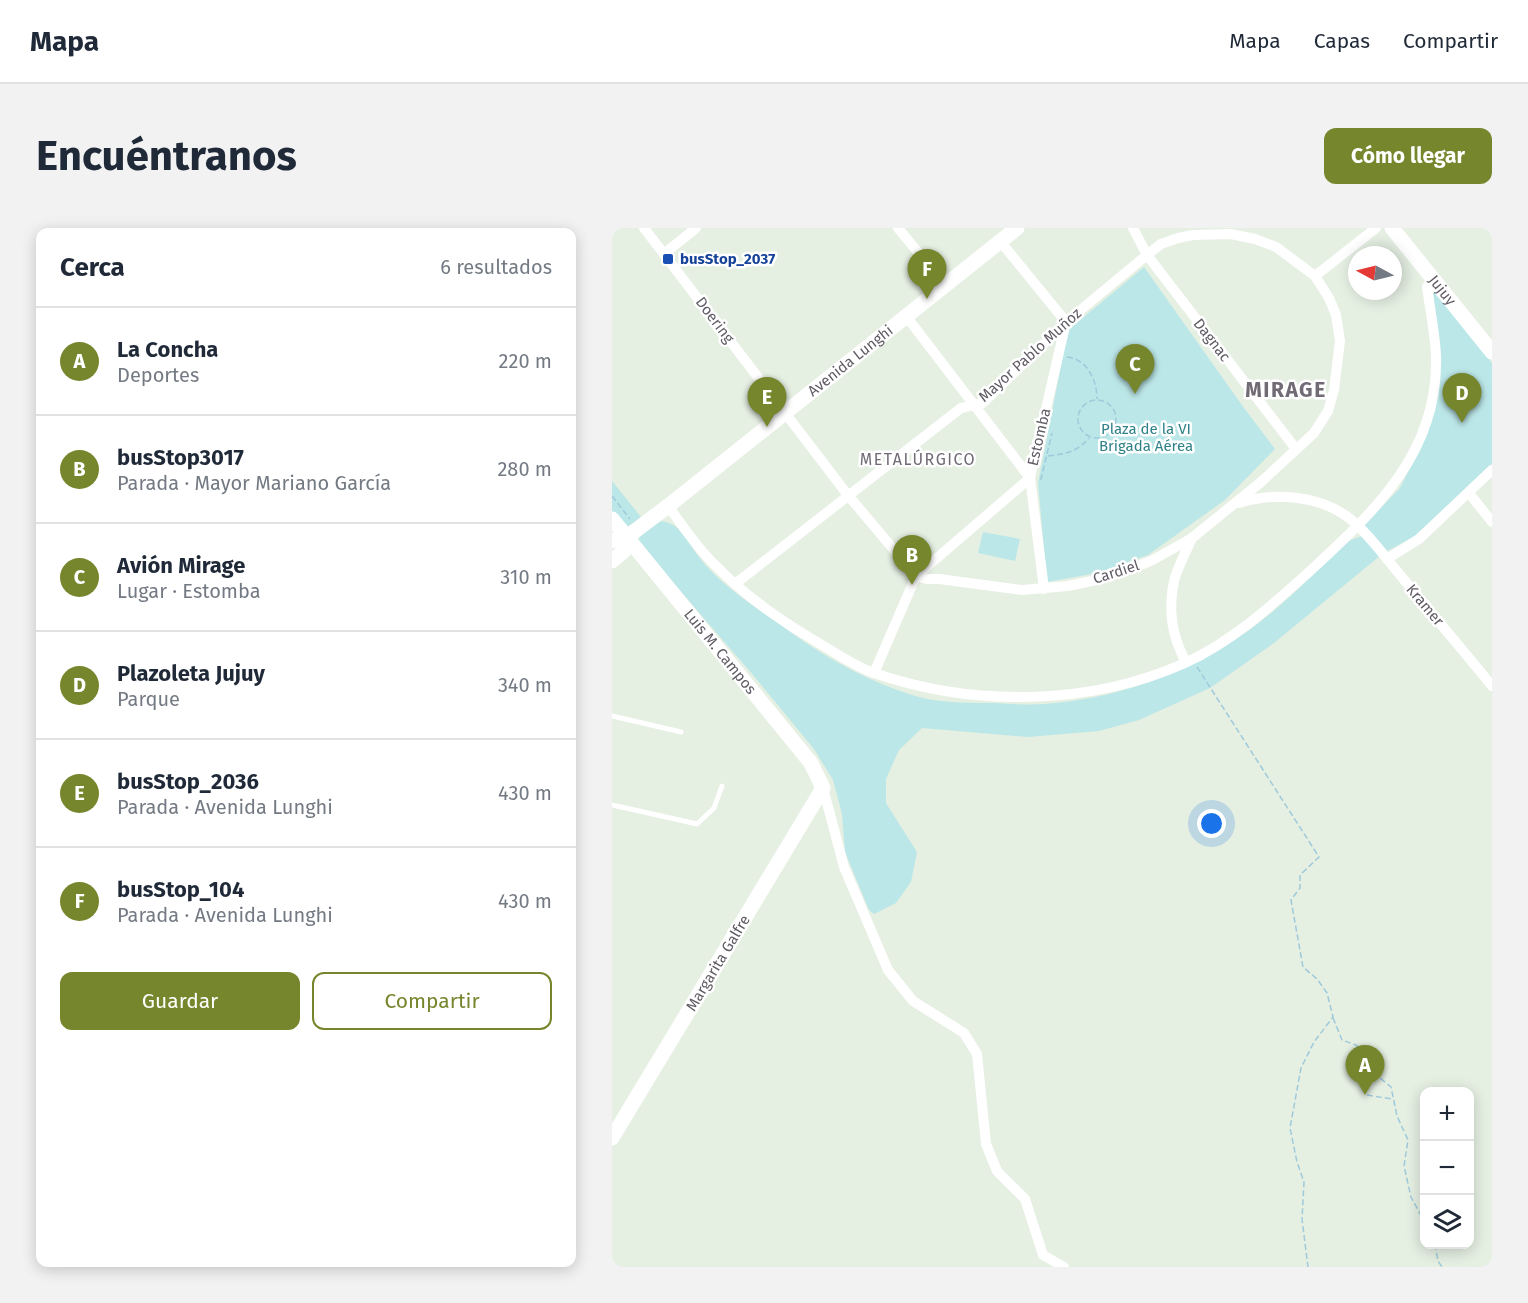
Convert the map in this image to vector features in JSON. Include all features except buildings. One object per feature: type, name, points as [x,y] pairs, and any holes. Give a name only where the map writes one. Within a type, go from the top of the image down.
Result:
[{"type":"street","name":"Doering","points":[[644,228],[785,413]]},
{"type":"street","points":[[664,254],[696,228]]},
{"type":"street","points":[[898,228],[945,285]]},
{"type":"street","name":"Avenida Lunghi","points":[[612,561],[624,551],[625,536],[668,506],[1017,228]]},
{"type":"street","name":"Dagnac","points":[[1133,228],[1147,255],[1296,449]]},
{"type":"street","points":[[1316,276],[1376,228]]},
{"type":"street","name":"Jujuy","points":[[1392,228],[1492,352]]},
{"type":"street","name":"Mayor Pablo Muñoz","points":[[735,584],[961,408],[983,403],[1066,322],[1161,244],[1193,235],[1231,234],[1255,239],[1275,247],[1316,276]]},
{"type":"street","points":[[1000,241],[1066,322]]},
{"type":"street","name":"Cardiel","points":[[916,576],[1012,590],[1044,589],[1101,579],[1125,571],[1151,561],[1192,537],[1225,512],[1314,433],[1328,411],[1338,370],[1340,341],[1336,315],[1316,276]]},
{"type":"street","points":[[668,506],[713,564],[768,611],[797,631],[874,673],[946,691],[972,694],[1045,696],[1090,691],[1127,683],[1189,661],[1230,638],[1263,613],[1357,526],[1398,481],[1419,442],[1433,400],[1436,356],[1427,287],[1432,279]]},
{"type":"street","points":[[874,673],[916,576],[1030,478],[906,316]]},
{"type":"street","name":"Estomba","points":[[1044,589],[1030,478],[1066,322]]},
{"type":"street","points":[[785,413],[916,576]]},
{"type":"street","points":[[1387,559],[1419,539],[1492,470]]},
{"type":"street","points":[[1469,493],[1492,522]]},
{"type":"street","name":"Kramer","points":[[1225,512],[1240,502],[1295,497],[1324,506],[1348,518],[1387,559],[1492,686]]},
{"type":"street","name":"Luis M. Campos","points":[[612,519],[811,763],[824,788]]},
{"type":"street","points":[[1189,661],[1178,647],[1174,634],[1173,595],[1174,580],[1192,537]]},
{"type":"street","points":[[824,788],[844,867],[888,969],[913,1001],[964,1033],[977,1054],[986,1144],[997,1171],[1025,1199],[1043,1255],[1064,1267]]},
{"type":"street","name":"Margarita Galfre","points":[[612,1138],[824,788]]},
{"type":"lane","points":[[612,716],[681,732]]},
{"type":"lane","points":[[612,805],[697,824],[714,808],[722,786]]},
{"type":"path","points":[[1066,357],[1079,359],[1084,363],[1094,382],[1097,400]]},
{"type":"path","points":[[1097,400],[1109,404],[1116,419],[1110,433],[1104,437],[1089,437],[1081,429],[1078,418],[1085,404],[1097,400]]},
{"type":"path","points":[[1047,456],[1068,453],[1080,447],[1089,437]]},
{"type":"path","points":[[612,496],[625,536]]},
{"type":"path","points":[[1189,661],[1319,857],[1300,875],[1300,888],[1291,900],[1303,967],[1317,979],[1327,993],[1342,1040],[1356,1045],[1368,1057],[1375,1074],[1391,1087],[1397,1116],[1408,1140],[1404,1166],[1411,1197],[1420,1212]]},
{"type":"path","points":[[1308,1267],[1302,1219],[1304,1182],[1290,1128],[1301,1068],[1314,1042],[1333,1017]]},
{"type":"path","points":[[1367,1095],[1393,1099]]},
{"type":"path","points":[[1436,1249],[1442,1267]]},
{"type":"green space","name":"Plaza de la VI Brigada Aérea","points":[[1144,267],[1275,449],[1225,500],[1148,555],[1097,573],[1047,582],[1038,483],[1068,330]]},
{"type":"green space","points":[[1436,292],[1492,363],[1492,464],[1415,536],[1387,551],[1363,528],[1400,488],[1427,434],[1435,411],[1440,365],[1433,293]]},
{"type":"green space","points":[[612,481],[641,517],[633,524],[628,526],[622,523],[612,511]]},
{"type":"green space","points":[[662,521],[680,530],[707,567],[727,586],[815,649],[851,670],[888,687],[927,699],[961,702],[1045,704],[1070,701],[1120,691],[1168,675],[1236,639],[1266,617],[1348,541],[1362,536],[1381,555],[1274,643],[1210,688],[1139,720],[1099,731],[1028,737],[922,728],[899,750],[886,779],[886,803],[917,852],[911,882],[896,903],[874,914],[869,910],[845,852],[842,814],[833,780],[814,749],[638,542],[641,534],[647,528]]},
{"type":"green space","points":[[983,532],[1020,539],[1015,561],[978,553]]},
{"type":"place","name":"busStop_2037","points":[[668,259]]},
{"type":"place","name":"busStop_104","points":[[927,299]]},
{"type":"place","name":"Avión Mirage","points":[[1135,394]]},
{"type":"place","name":"Plazoleta Jujuy","points":[[1462,423]]},
{"type":"place","name":"busStop_2036","points":[[767,427]]},
{"type":"place","name":"busStop3017","points":[[912,585]]},
{"type":"place","name":"La Concha","points":[[1365,1095]]},
{"type":"district","name":"MIRAGE","points":[[1286,390]]},
{"type":"district","name":"METALÚRGICO","points":[[918,459]]}]
